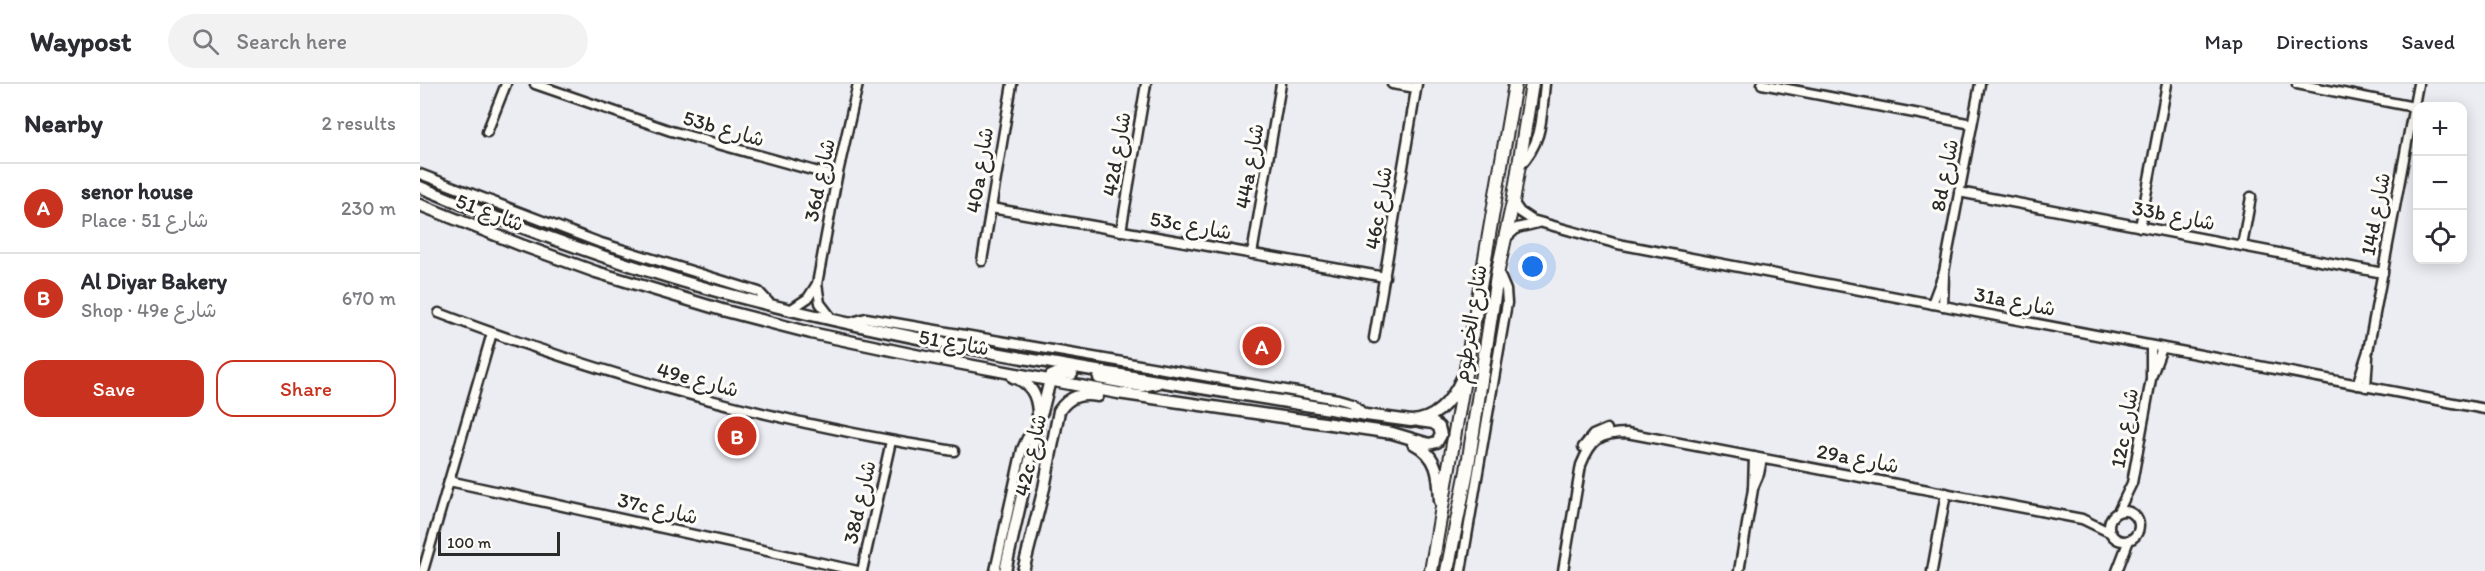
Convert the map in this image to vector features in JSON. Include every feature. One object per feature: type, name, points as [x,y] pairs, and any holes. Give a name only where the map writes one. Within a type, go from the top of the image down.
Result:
[{"type":"main road","name":"شارع الخرطوم","points":[[1431,571],[1515,84]]},
{"type":"main road","name":"شارع الخرطوم","points":[[1448,571],[1467,471],[1498,270],[1513,202],[1532,84]]},
{"type":"main road","points":[[1488,332],[1487,293],[1499,241],[1497,235],[1490,232]]},
{"type":"street","points":[[487,132],[506,84]]},
{"type":"street","name":"53b شارع","points":[[535,84],[682,134],[837,177]]},
{"type":"street","name":"36d شارع","points":[[832,320],[820,303],[817,284],[837,177],[858,84]]},
{"type":"street","name":"40a شارع","points":[[982,261],[1012,84]]},
{"type":"street","name":"42d شارع","points":[[1121,231],[1146,84]]},
{"type":"street","name":"44a شارع","points":[[1252,254],[1281,84]]},
{"type":"street","points":[[1392,84],[1416,86]]},
{"type":"street","points":[[1519,167],[1533,152],[1538,141],[1545,84]]},
{"type":"street","points":[[1762,84],[1972,124]]},
{"type":"street","name":"8d شارع","points":[[1943,306],[1944,272],[1980,84]]},
{"type":"street","points":[[2140,227],[2167,84]]},
{"type":"street","points":[[2297,84],[2413,107]]},
{"type":"street","name":"14d شارع","points":[[2415,102],[2418,84]]},
{"type":"street","name":"46c شارع","points":[[1374,338],[1416,86]]},
{"type":"street","name":"14d شارع","points":[[2361,386],[2413,112]]},
{"type":"street","points":[[420,174],[598,242],[759,292],[771,305]]},
{"type":"street","name":"شارع 51","points":[[420,187],[502,221],[604,257],[832,320],[1065,366],[1366,415],[1418,420]]},
{"type":"street","name":"33b شارع","points":[[1959,192],[2383,273]]},
{"type":"street","points":[[2242,246],[2252,197]]},
{"type":"street","name":"31a شارع","points":[[1513,202],[1526,217],[1539,223],[1618,244],[2485,409]]},
{"type":"street","name":"شارع 51","points":[[420,205],[558,259],[722,310],[857,343],[1118,393],[1392,433],[1422,448],[1434,461],[1438,472],[1440,515]]},
{"type":"street","name":"53c شارع","points":[[991,208],[1385,278]]},
{"type":"street","points":[[1506,238],[1524,225],[1539,223]]},
{"type":"street","points":[[1461,571],[1507,303],[1506,290],[1498,270]]},
{"type":"street","name":"8d شارع","points":[[1932,304],[1944,272]]},
{"type":"street","points":[[790,310],[808,298],[817,284]]},
{"type":"street","name":"49e شارع","points":[[440,313],[615,374],[700,399],[891,441],[954,451]]},
{"type":"street","points":[[849,323],[866,318],[1338,399],[1352,403],[1366,415]]},
{"type":"street","points":[[423,571],[492,333]]},
{"type":"street","name":"12c شارع","points":[[2151,346],[2151,379]]},
{"type":"street","name":"12c شارع","points":[[2115,514],[2126,500],[2132,483],[2151,379],[2162,348]]},
{"type":"street","points":[[1418,420],[1441,410],[1448,403],[1468,364]]},
{"type":"street","name":"42c شارع","points":[[1000,369],[1005,375],[1024,382],[1031,388],[1038,401],[1038,428],[1005,571]]},
{"type":"street","points":[[995,571],[1022,449],[1028,438],[1038,428],[1049,381],[1054,374],[1062,372],[1142,386],[1160,381]]},
{"type":"street","name":"42c شارع","points":[[1023,571],[1044,488],[1057,417],[1062,406],[1077,396],[1108,396],[1118,393]]},
{"type":"street","points":[[1392,433],[1429,444],[1437,442],[1441,435],[1439,427],[1418,420]]},
{"type":"street","name":"29a شارع","points":[[1563,571],[1582,450],[1607,429],[2082,519],[2112,534]]},
{"type":"street","name":"38d شارع","points":[[860,571],[891,441]]},
{"type":"street","points":[[1739,571],[1753,489],[1759,474],[1758,458]]},
{"type":"street","points":[[1029,461],[1038,459],[1042,464],[1044,488]]},
{"type":"street","name":"37c شارع","points":[[449,481],[860,571]]},
{"type":"street","name":"12c شارع","points":[[2132,483],[2134,515]]},
{"type":"street","points":[[1932,571],[1946,493]]},
{"type":"street","points":[[2112,534],[2120,540],[2129,540],[2136,536],[2139,530],[2138,520],[2127,511],[2115,514],[2109,524],[2117,568]]},
{"type":"street","name":"29a شارع","points":[[2082,519],[2115,514]]},
{"type":"street","points":[[2117,568],[2129,540]]},
{"type":"place","name":"senor house","points":[[1262,346]]},
{"type":"place","name":"Al Diyar Bakery","points":[[737,436]]}]
